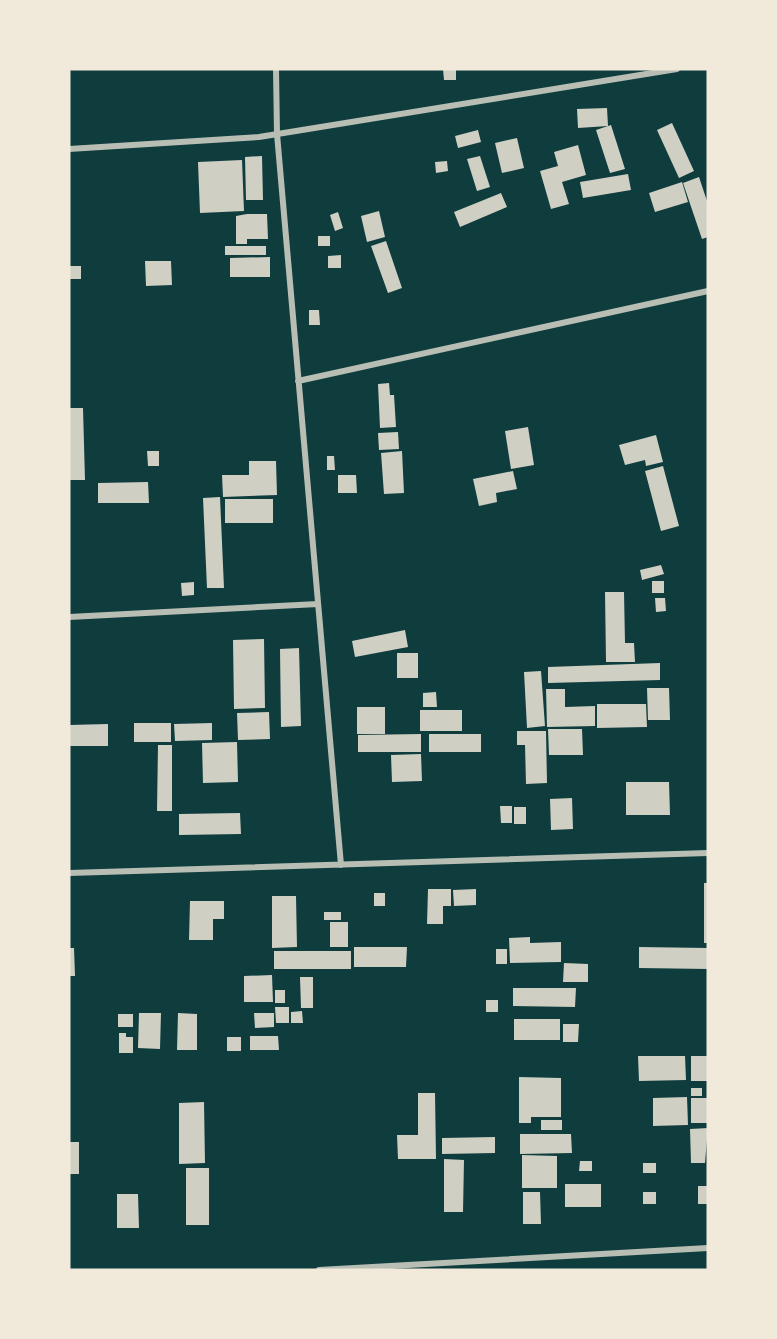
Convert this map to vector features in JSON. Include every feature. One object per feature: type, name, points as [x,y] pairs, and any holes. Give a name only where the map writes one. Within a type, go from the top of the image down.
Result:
[{"type":"street","points":[[276,69],[277,134],[341,865]]},
{"type":"street","points":[[69,149],[277,134],[677,69]]},
{"type":"street","points":[[298,381],[708,291]]},
{"type":"street","points":[[69,617],[318,604]]},
{"type":"street","points":[[69,873],[708,854]]},
{"type":"street","points":[[319,1270],[708,1248]]},
{"type":"building","points":[[443,69],[456,69],[456,80],[444,80]]},
{"type":"building","points":[[607,108],[608,126],[578,128],[577,109]]},
{"type":"building","points":[[672,123],[694,171],[679,178],[657,130]]},
{"type":"building","points":[[611,125],[625,169],[610,173],[596,130]]},
{"type":"building","points":[[478,130],[481,142],[458,148],[455,136]]},
{"type":"building","points":[[517,138],[524,168],[502,173],[495,143]]},
{"type":"building","points":[[578,145],[586,175],[562,182],[569,204],[551,209],[540,171],[558,166],[554,152]]},
{"type":"building","points":[[262,156],[263,200],[246,200],[245,157]]},
{"type":"building","points":[[480,156],[490,187],[477,191],[467,159]]},
{"type":"building","points":[[242,160],[244,211],[200,213],[198,162]]},
{"type":"building","points":[[447,161],[448,171],[436,173],[435,162]]},
{"type":"building","points":[[628,174],[631,190],[583,198],[580,182]]},
{"type":"building","points":[[699,177],[708,204],[708,237],[702,239],[683,183]]},
{"type":"building","points":[[682,182],[688,202],[655,212],[649,193]]},
{"type":"building","points":[[501,193],[507,207],[460,227],[454,212]]},
{"type":"building","points":[[379,211],[385,237],[367,242],[361,216]]},
{"type":"building","points":[[338,212],[343,228],[335,231],[330,215]]},
{"type":"building","points":[[267,214],[268,239],[247,239],[247,244],[236,244],[236,216]]},
{"type":"building","points":[[318,236],[330,236],[330,246],[318,246]]},
{"type":"building","points":[[386,241],[402,288],[388,293],[371,246]]},
{"type":"building","points":[[225,246],[266,246],[266,255],[225,255]]},
{"type":"building","points":[[341,255],[341,268],[328,268],[328,256]]},
{"type":"building","points":[[270,257],[270,277],[230,277],[230,258]]},
{"type":"building","points":[[145,261],[171,261],[172,285],[146,286]]},
{"type":"building","points":[[69,266],[81,266],[81,279],[69,279]]},
{"type":"building","points":[[309,310],[319,310],[320,325],[309,325]]},
{"type":"building","points":[[389,383],[390,395],[394,395],[396,427],[380,428],[378,384]]},
{"type":"building","points":[[69,408],[83,408],[85,480],[69,480]]},
{"type":"building","points":[[528,427],[534,465],[511,469],[505,431]]},
{"type":"building","points":[[398,432],[399,449],[379,450],[378,433]]},
{"type":"building","points":[[656,435],[663,462],[646,466],[645,460],[625,465],[619,445]]},
{"type":"building","points":[[147,451],[159,451],[159,466],[148,466]]},
{"type":"building","points":[[402,451],[404,493],[384,494],[381,453]]},
{"type":"building","points":[[327,456],[334,456],[335,470],[327,470]]},
{"type":"building","points":[[249,461],[276,461],[277,495],[223,497],[222,475],[249,475]]},
{"type":"building","points":[[663,466],[679,526],[661,531],[645,471]]},
{"type":"building","points":[[513,471],[517,489],[496,493],[497,502],[479,506],[473,479]]},
{"type":"building","points":[[338,475],[356,475],[357,493],[338,493]]},
{"type":"building","points":[[148,482],[149,503],[98,503],[98,483]]},
{"type":"building","points":[[220,497],[224,588],[207,588],[203,498]]},
{"type":"building","points":[[225,499],[273,499],[273,523],[225,523]]},
{"type":"building","points":[[661,565],[664,574],[642,580],[640,570]]},
{"type":"building","points":[[652,581],[664,581],[664,593],[652,593]]},
{"type":"building","points":[[194,582],[194,595],[182,596],[181,583]]},
{"type":"building","points":[[605,592],[624,592],[625,643],[634,643],[635,662],[606,662]]},
{"type":"building","points":[[655,598],[665,598],[666,611],[656,612]]},
{"type":"building","points":[[405,630],[408,647],[355,657],[352,641]]},
{"type":"building","points":[[264,639],[265,708],[234,709],[233,640]]},
{"type":"building","points":[[299,648],[301,726],[281,727],[280,649]]},
{"type":"building","points":[[397,653],[418,653],[418,678],[397,678]]},
{"type":"building","points":[[660,663],[660,680],[548,683],[548,667]]},
{"type":"building","points":[[541,671],[545,726],[527,728],[524,672]]},
{"type":"building","points":[[647,688],[669,688],[670,720],[648,720]]},
{"type":"building","points":[[546,689],[565,689],[565,707],[595,706],[595,726],[547,727]]},
{"type":"building","points":[[436,692],[437,707],[423,707],[423,693]]},
{"type":"building","points":[[597,704],[646,704],[647,727],[597,728]]},
{"type":"building","points":[[357,707],[385,707],[385,734],[357,734]]},
{"type":"building","points":[[420,710],[462,710],[462,731],[420,731]]},
{"type":"building","points":[[269,712],[270,739],[238,740],[237,713]]},
{"type":"building","points":[[134,723],[171,723],[171,742],[134,742]]},
{"type":"building","points":[[212,723],[212,740],[175,741],[174,724]]},
{"type":"building","points":[[108,724],[108,746],[69,746],[69,725]]},
{"type":"building","points":[[548,729],[582,729],[583,755],[549,755]]},
{"type":"building","points":[[517,731],[546,731],[547,783],[526,784],[525,745],[517,745]]},
{"type":"building","points":[[421,734],[421,752],[358,752],[358,735]]},
{"type":"building","points":[[429,734],[481,734],[481,752],[429,752]]},
{"type":"building","points":[[237,742],[238,782],[203,783],[202,743]]},
{"type":"building","points":[[158,745],[172,745],[172,811],[157,811]]},
{"type":"building","points":[[421,754],[422,781],[392,782],[391,755]]},
{"type":"building","points":[[626,782],[669,782],[670,815],[626,815]]},
{"type":"building","points":[[572,798],[573,829],[551,830],[550,799]]},
{"type":"building","points":[[500,806],[512,806],[512,823],[501,823]]},
{"type":"building","points":[[514,807],[526,807],[526,824],[514,824]]},
{"type":"building","points":[[240,813],[241,834],[179,835],[179,814]]},
{"type":"building","points":[[704,883],[708,883],[708,943],[704,943]]},
{"type":"building","points":[[428,889],[451,889],[451,906],[443,906],[443,924],[427,924]]},
{"type":"building","points":[[476,889],[476,905],[454,906],[453,890]]},
{"type":"building","points":[[374,893],[385,893],[385,906],[374,906]]},
{"type":"building","points":[[272,896],[296,896],[297,947],[272,948]]},
{"type":"building","points":[[190,901],[224,901],[224,919],[213,919],[213,940],[189,940]]},
{"type":"building","points":[[324,912],[341,912],[341,920],[324,920]]},
{"type":"building","points":[[330,922],[348,922],[348,947],[330,947]]},
{"type":"building","points":[[530,937],[530,943],[561,942],[561,962],[510,963],[509,938]]},
{"type":"building","points":[[354,947],[407,947],[406,967],[354,967]]},
{"type":"building","points":[[639,947],[708,948],[708,969],[639,968]]},
{"type":"building","points":[[69,948],[74,948],[75,976],[69,976]]},
{"type":"building","points":[[496,949],[507,949],[507,964],[496,964]]},
{"type":"building","points":[[274,951],[351,951],[351,969],[274,969]]},
{"type":"building","points":[[564,963],[588,964],[588,982],[563,982]]},
{"type":"building","points":[[272,975],[273,1002],[244,1002],[244,976]]},
{"type":"building","points":[[300,977],[313,977],[313,1008],[301,1008]]},
{"type":"building","points":[[513,988],[576,988],[575,1007],[513,1006]]},
{"type":"building","points":[[275,990],[285,990],[285,1003],[275,1003]]},
{"type":"building","points":[[486,1000],[498,1000],[498,1012],[486,1012]]},
{"type":"building","points":[[275,1007],[289,1007],[289,1023],[276,1023]]},
{"type":"building","points":[[302,1011],[303,1023],[291,1023],[291,1012]]},
{"type":"building","points":[[139,1013],[161,1013],[160,1049],[138,1048]]},
{"type":"building","points":[[178,1013],[197,1014],[197,1050],[177,1050]]},
{"type":"building","points":[[254,1013],[274,1013],[274,1027],[255,1028]]},
{"type":"building","points":[[118,1014],[133,1014],[133,1027],[118,1027]]},
{"type":"building","points":[[514,1019],[560,1019],[560,1040],[514,1040]]},
{"type":"building","points":[[563,1024],[579,1024],[578,1042],[563,1042]]},
{"type":"building","points":[[119,1033],[126,1033],[126,1037],[133,1037],[133,1053],[119,1053]]},
{"type":"building","points":[[250,1036],[278,1036],[279,1050],[250,1050]]},
{"type":"building","points":[[227,1037],[241,1037],[241,1051],[227,1051]]},
{"type":"building","points":[[638,1056],[685,1056],[686,1080],[639,1081]]},
{"type":"building","points":[[691,1056],[708,1056],[708,1081],[691,1081]]},
{"type":"building","points":[[519,1077],[561,1078],[561,1117],[531,1117],[531,1123],[519,1123]]},
{"type":"building","points":[[691,1088],[702,1088],[702,1096],[691,1096]]},
{"type":"building","points":[[418,1093],[435,1093],[436,1159],[398,1159],[397,1135],[418,1135]]},
{"type":"building","points":[[687,1097],[688,1125],[653,1126],[653,1098]]},
{"type":"building","points":[[691,1098],[708,1098],[708,1123],[691,1123]]},
{"type":"building","points":[[204,1102],[205,1163],[179,1164],[179,1103]]},
{"type":"building","points":[[541,1120],[562,1120],[562,1130],[541,1130]]},
{"type":"building","points":[[708,1128],[705,1163],[691,1163],[690,1129]]},
{"type":"building","points":[[520,1134],[571,1134],[572,1153],[520,1154]]},
{"type":"building","points":[[495,1137],[495,1153],[442,1154],[442,1138]]},
{"type":"building","points":[[69,1142],[79,1142],[79,1174],[69,1174]]},
{"type":"building","points":[[522,1155],[557,1156],[557,1188],[522,1188]]},
{"type":"building","points":[[444,1159],[464,1160],[463,1212],[444,1212]]},
{"type":"building","points":[[580,1161],[592,1161],[592,1171],[579,1171]]},
{"type":"building","points":[[643,1163],[656,1163],[656,1173],[643,1173]]},
{"type":"building","points":[[186,1168],[209,1168],[209,1225],[186,1225]]},
{"type":"building","points":[[565,1184],[601,1184],[601,1207],[565,1207]]},
{"type":"building","points":[[698,1186],[708,1186],[708,1204],[698,1204]]},
{"type":"building","points":[[523,1192],[540,1192],[541,1224],[523,1224]]},
{"type":"building","points":[[643,1192],[656,1192],[656,1204],[643,1204]]},
{"type":"building","points":[[117,1194],[138,1194],[139,1228],[117,1228]]}]
